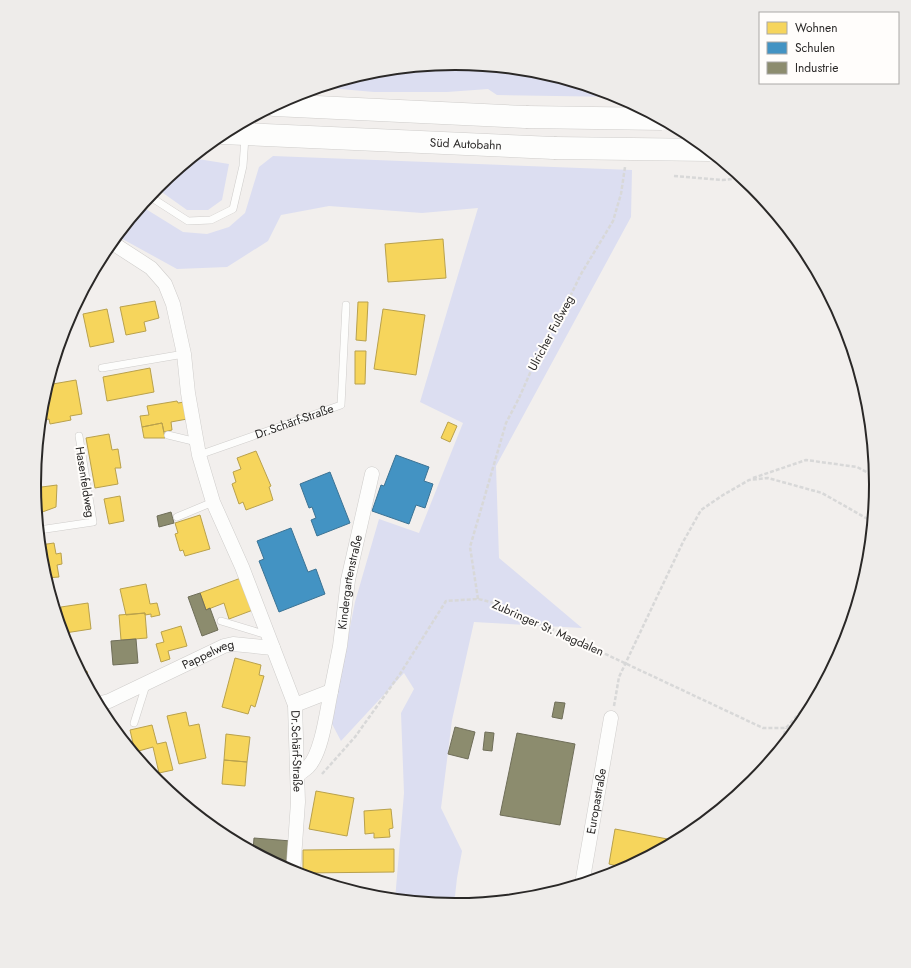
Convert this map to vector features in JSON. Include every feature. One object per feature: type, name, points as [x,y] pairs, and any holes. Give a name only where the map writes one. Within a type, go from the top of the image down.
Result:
[{"type":"highway","points":[[287,106],[526,117],[652,119]]},
{"type":"highway","name":"Süd Autobahn","points":[[233,134],[554,148],[701,150]]},
{"type":"street","name":"Dr.Schärf-Straße","points":[[117,246],[151,268],[165,284],[173,304],[184,354],[188,393],[198,448],[213,502],[242,567],[295,705],[298,802],[294,865]]},
{"type":"street","name":"Kindergartenstraße","points":[[298,775],[308,767],[314,757],[323,734],[340,646],[348,580],[372,474]]},
{"type":"street","name":"Pappelweg","points":[[103,702],[229,644],[270,641]]},
{"type":"street","points":[[295,705],[331,691]]},
{"type":"street","name":"Europastraße","points":[[583,879],[611,718]]},
{"type":"lane","points":[[154,199],[188,221],[211,220],[233,209],[243,166],[245,135]]},
{"type":"lane","name":"Dr.Schärf-Straße","points":[[198,448],[341,405],[346,305]]},
{"type":"lane","points":[[102,368],[184,354]]},
{"type":"lane","points":[[168,435],[198,448]]},
{"type":"lane","name":"Hasenfeldweg","points":[[44,529],[93,522],[79,436]]},
{"type":"lane","points":[[177,516],[213,502]]},
{"type":"lane","points":[[221,621],[270,641]]},
{"type":"lane","points":[[134,723],[146,683]]},
{"type":"path","name":"Ulricher Fußweg","points":[[478,598],[470,547],[506,423],[542,346],[565,308],[581,274],[613,221],[621,194],[626,163]]},
{"type":"path","points":[[674,176],[722,180],[736,179]]},
{"type":"path","points":[[611,718],[619,677],[625,663],[665,579],[701,510],[749,480],[806,460],[857,467],[870,474]]},
{"type":"path","points":[[749,480],[768,478],[822,493],[868,519]]},
{"type":"path","name":"Zubringer St. Magdalen","points":[[319,778],[354,737],[396,681],[446,601],[478,598],[499,604],[763,728],[786,728]]},
{"type":"path","points":[[783,737],[786,728],[803,709]]},
{"type":"shaded area","points":[[428,70],[483,70],[536,77],[589,91],[603,97],[497,95],[488,89],[447,92],[374,92],[332,88],[375,77],[401,73]]},
{"type":"shaded area","points":[[273,156],[632,170],[631,217],[496,466],[499,558],[582,628],[474,622],[452,720],[441,808],[462,851],[455,898],[428,898],[395,894],[404,793],[401,713],[414,689],[404,673],[341,741],[331,722],[355,602],[379,519],[419,533],[463,423],[420,402],[478,208],[422,213],[329,206],[281,215],[268,241],[227,267],[177,269],[122,239],[146,209],[183,232],[207,234],[229,227],[245,213],[259,167]]},
{"type":"shaded area","points":[[198,159],[229,164],[222,200],[208,210],[187,210],[161,192]]},
{"type":"building: Wohnen","points":[[443,239],[446,278],[388,282],[385,244]]},
{"type":"building: Wohnen","points":[[155,301],[159,318],[144,322],[146,331],[126,335],[120,307]]},
{"type":"building: Wohnen","points":[[358,302],[368,302],[366,341],[356,340]]},
{"type":"building: Wohnen","points":[[107,309],[114,342],[90,347],[83,314]]},
{"type":"building: Wohnen","points":[[383,309],[425,315],[416,375],[374,369]]},
{"type":"building: Wohnen","points":[[355,351],[366,351],[365,384],[355,384]]},
{"type":"building: Wohnen","points":[[150,368],[154,392],[107,401],[103,377]]},
{"type":"building: Wohnen","points":[[76,380],[82,414],[70,416],[71,420],[50,424],[49,419],[47,420],[53,384]]},
{"type":"building: Wohnen","points":[[177,401],[178,403],[184,402],[187,419],[171,422],[172,430],[164,432],[162,423],[142,427],[140,416],[149,415],[147,406]]},
{"type":"building: Wohnen","points":[[448,422],[457,426],[450,442],[441,438]]},
{"type":"building: Wohnen","points":[[162,423],[165,438],[144,438],[142,427]]},
{"type":"building: Wohnen","points":[[109,434],[112,450],[118,449],[121,468],[115,468],[118,484],[95,488],[86,438]]},
{"type":"building: Wohnen","points":[[256,451],[271,486],[269,487],[273,500],[246,510],[243,502],[239,504],[232,484],[236,482],[233,472],[241,469],[237,458]]},
{"type":"building: Wohnen","points":[[57,485],[56,507],[42,512],[42,511],[41,487]]},
{"type":"building: Wohnen","points":[[120,496],[124,521],[109,524],[104,499]]},
{"type":"building: Wohnen","points":[[200,515],[210,549],[185,556],[183,550],[180,551],[175,534],[178,533],[175,523]]},
{"type":"building: Wohnen","points":[[54,543],[56,554],[61,553],[62,564],[57,565],[59,577],[52,578],[46,544]]},
{"type":"building: Wohnen","points":[[241,578],[253,610],[229,619],[224,603],[206,610],[200,593]]},
{"type":"building: Wohnen","points":[[146,584],[150,604],[157,603],[160,615],[151,617],[151,614],[145,615],[145,613],[126,615],[120,589]]},
{"type":"building: Wohnen","points":[[88,603],[91,629],[69,632],[61,607]]},
{"type":"building: Wohnen","points":[[145,613],[147,638],[121,640],[119,615]]},
{"type":"building: Wohnen","points":[[181,626],[187,646],[168,651],[170,659],[161,662],[156,644],[164,642],[161,632]]},
{"type":"building: Wohnen","points":[[235,658],[261,665],[259,675],[264,676],[255,707],[251,705],[248,714],[222,707]]},
{"type":"building: Wohnen","points":[[186,712],[189,726],[199,724],[206,758],[179,764],[167,716]]},
{"type":"building: Wohnen","points":[[152,725],[157,744],[166,742],[173,770],[159,773],[153,747],[139,751],[133,743],[130,730]]},
{"type":"building: Wohnen","points":[[226,734],[250,737],[247,762],[224,760]]},
{"type":"building: Wohnen","points":[[224,760],[247,762],[245,786],[222,784]]},
{"type":"building: Wohnen","points":[[316,791],[354,798],[347,836],[309,829]]},
{"type":"building: Wohnen","points":[[391,809],[393,828],[389,829],[390,837],[374,838],[374,833],[365,834],[364,811]]},
{"type":"building: Wohnen","points":[[615,829],[669,839],[639,856],[617,866],[609,864]]},
{"type":"building: Wohnen","points":[[394,849],[394,872],[312,873],[303,869],[303,850]]},
{"type":"building: Schulen","points":[[396,455],[429,467],[424,481],[433,484],[425,508],[416,505],[409,524],[372,511],[381,485],[384,486]]},
{"type":"building: Schulen","points":[[330,472],[350,523],[317,536],[311,520],[316,518],[312,507],[309,508],[300,484]]},
{"type":"building: Schulen","points":[[291,528],[308,572],[316,569],[325,594],[279,612],[259,561],[264,559],[257,541]]},
{"type":"building: Industrie","points":[[171,512],[174,523],[159,527],[157,516]]},
{"type":"building: Industrie","points":[[200,593],[206,610],[210,608],[218,630],[202,636],[188,597]]},
{"type":"building: Industrie","points":[[136,639],[138,663],[113,665],[111,641]]},
{"type":"building: Industrie","points":[[555,702],[565,703],[562,719],[552,717]]},
{"type":"building: Industrie","points":[[455,727],[475,732],[468,759],[448,754]]},
{"type":"building: Industrie","points":[[485,732],[494,733],[492,751],[483,750]]},
{"type":"building: Industrie","points":[[517,733],[575,744],[560,825],[500,815]]},
{"type":"building: Industrie","points":[[254,838],[291,841],[289,863],[272,856],[253,846]]}]
